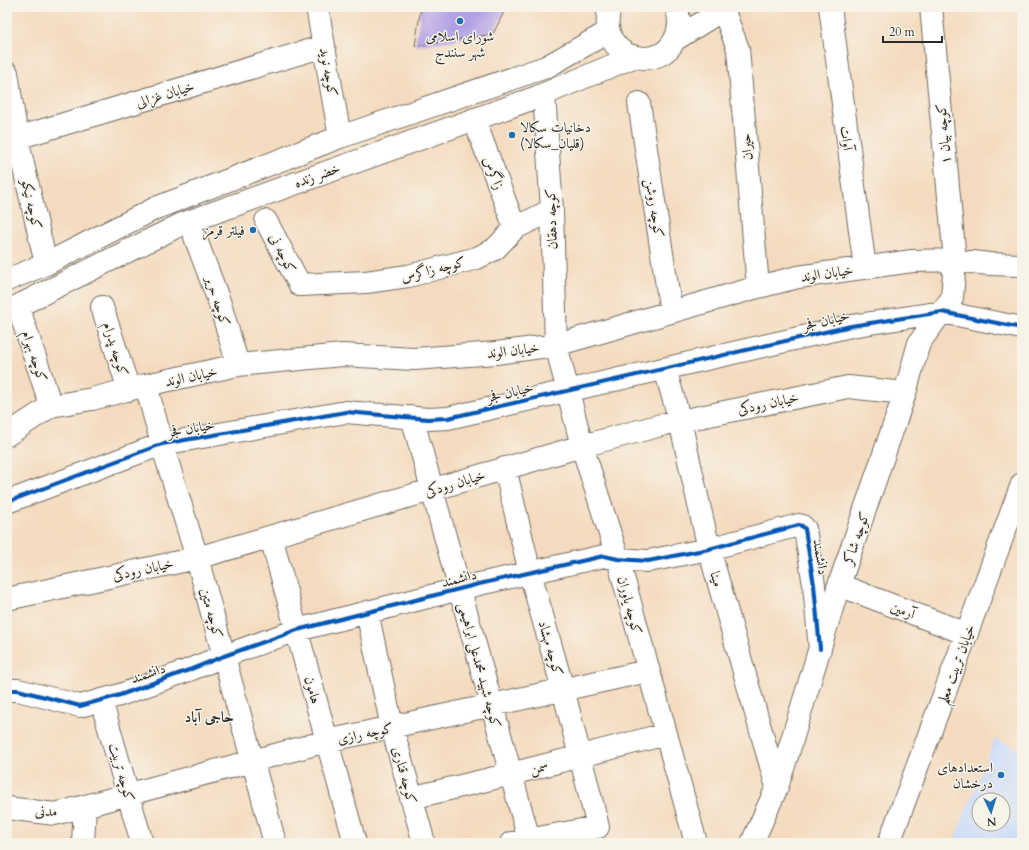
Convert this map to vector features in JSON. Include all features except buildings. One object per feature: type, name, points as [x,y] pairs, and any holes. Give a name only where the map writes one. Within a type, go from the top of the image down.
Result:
[{"type":"street","name":"کوچه نوید","points":[[317,7],[340,137]]},
{"type":"street","points":[[676,7],[679,15],[679,27],[676,39]]},
{"type":"street","name":"آوات","points":[[830,7],[864,268]]},
{"type":"street","name":"کوچه بیان ۱","points":[[932,7],[955,260]]},
{"type":"street","points":[[605,16],[613,43],[622,52],[634,57],[646,58],[658,55],[668,48],[676,39],[725,8]]},
{"type":"street","name":"حیران","points":[[725,8],[738,49],[758,287]]},
{"type":"street","name":"خضر زنده","points":[[7,280],[46,264],[156,208],[340,137],[546,67],[605,16]]},
{"type":"street","name":"خیابان غزالی","points":[[12,139],[324,46]]},
{"type":"street","name":"خضر زنده","points":[[13,308],[182,224],[544,94],[634,57]]},
{"type":"street","name":"کوچه نیکو","points":[[7,73],[12,139],[46,264]]},
{"type":"street","name":"کوچه دهقان","points":[[544,94],[552,210],[556,345]]},
{"type":"street","name":"کوچه روشن","points":[[639,103],[671,312]]},
{"type":"street","name":"زاگرس","points":[[474,119],[515,228]]},
{"type":"street","name":"کوچه زاگرس","points":[[300,285],[366,282],[408,276],[477,258],[495,249],[515,228],[552,210]]},
{"type":"street","name":"کوچه نی","points":[[266,221],[300,285]]},
{"type":"street","name":"کوچه حریر","points":[[195,237],[219,301],[238,366]]},
{"type":"street","name":"خیابان الوند","points":[[7,435],[51,406],[238,366],[342,355],[414,359],[496,353],[556,345],[798,277],[912,261],[955,260],[1022,265]]},
{"type":"street","name":"کوچه شاکر","points":[[752,843],[777,787],[840,585],[905,393],[919,343],[952,298],[955,260]]},
{"type":"street","name":"کوچه پدرام","points":[[102,307],[137,388]]},
{"type":"street","name":"کوچه بهرام","points":[[13,308],[51,406]]},
{"type":"street","name":"خیابان فجر","points":[[7,502],[162,444],[346,412],[428,419],[448,418],[851,326],[942,312],[1022,328]]},
{"type":"street","name":"کوچه یاوران","points":[[556,345],[582,446],[618,559],[696,843]]},
{"type":"street","name":"مینا","points":[[665,369],[680,421],[709,549],[777,787]]},
{"type":"street","name":"خیابان رودکی","points":[[7,599],[197,558],[582,446],[680,421],[848,387],[905,393]]},
{"type":"street","name":"کوچه متین","points":[[137,388],[162,444],[197,558],[275,843]]},
{"type":"street","name":"کوچه شهید محمدعلی ابراهیمی","points":[[412,417],[511,774],[523,842]]},
{"type":"street","name":"کوچه مهشاد","points":[[505,468],[530,573],[563,689],[598,827],[523,842]]},
{"type":"street","name":"خیابان تربیت معلم","points":[[889,843],[1022,484]]},
{"type":"street","name":"دانشمند","points":[[7,690],[18,690],[80,706],[190,670],[224,656],[297,630],[367,612],[604,556],[618,559],[648,561],[709,549],[799,525],[805,529],[814,584],[820,649]]},
{"type":"street","name":"هامون","points":[[270,537],[355,843]]},
{"type":"street","name":"آرمین","points":[[840,585],[967,634]]},
{"type":"street","name":"کوچه قناری","points":[[367,612],[392,727],[424,843]]},
{"type":"street","name":"کوچه رازی","points":[[84,806],[327,741],[648,671]]},
{"type":"street","name":"کوچه تربیت","points":[[101,700],[142,843]]},
{"type":"street","name":"سمن","points":[[412,798],[580,757],[666,734]]},
{"type":"street","points":[[83,843],[84,806]]},
{"type":"street","name":"مدنی","points":[[7,808],[55,814],[84,806]]},
{"type":"shaded area","name":"استعدادهای درخشان","points":[[995,739],[1022,751],[1022,843],[953,843],[971,798],[971,832],[1011,832],[1011,792],[974,792]]},
{"type":"cycle path","points":[[7,502],[162,444],[346,412],[428,419],[448,418],[851,326],[942,312],[1022,328]]},
{"type":"cycle path","points":[[7,690],[18,690],[80,706],[120,695],[297,630],[479,584],[604,556],[618,559],[648,561],[709,549],[799,525],[805,529],[814,585],[820,649]]},
{"type":"place","name":"شورای اسلامی شهر سنندج","points":[[460,21]]},
{"type":"place","name":"دخانیات سکالا (قلیان_سکالا)","points":[[512,135]]},
{"type":"place","name":"فیلتر قرمز","points":[[253,230]]},
{"type":"place","name":"استعدادهای درخشان","points":[[1001,775]]},
{"type":"district","name":"حاجی آباد","points":[[209,717]]}]
